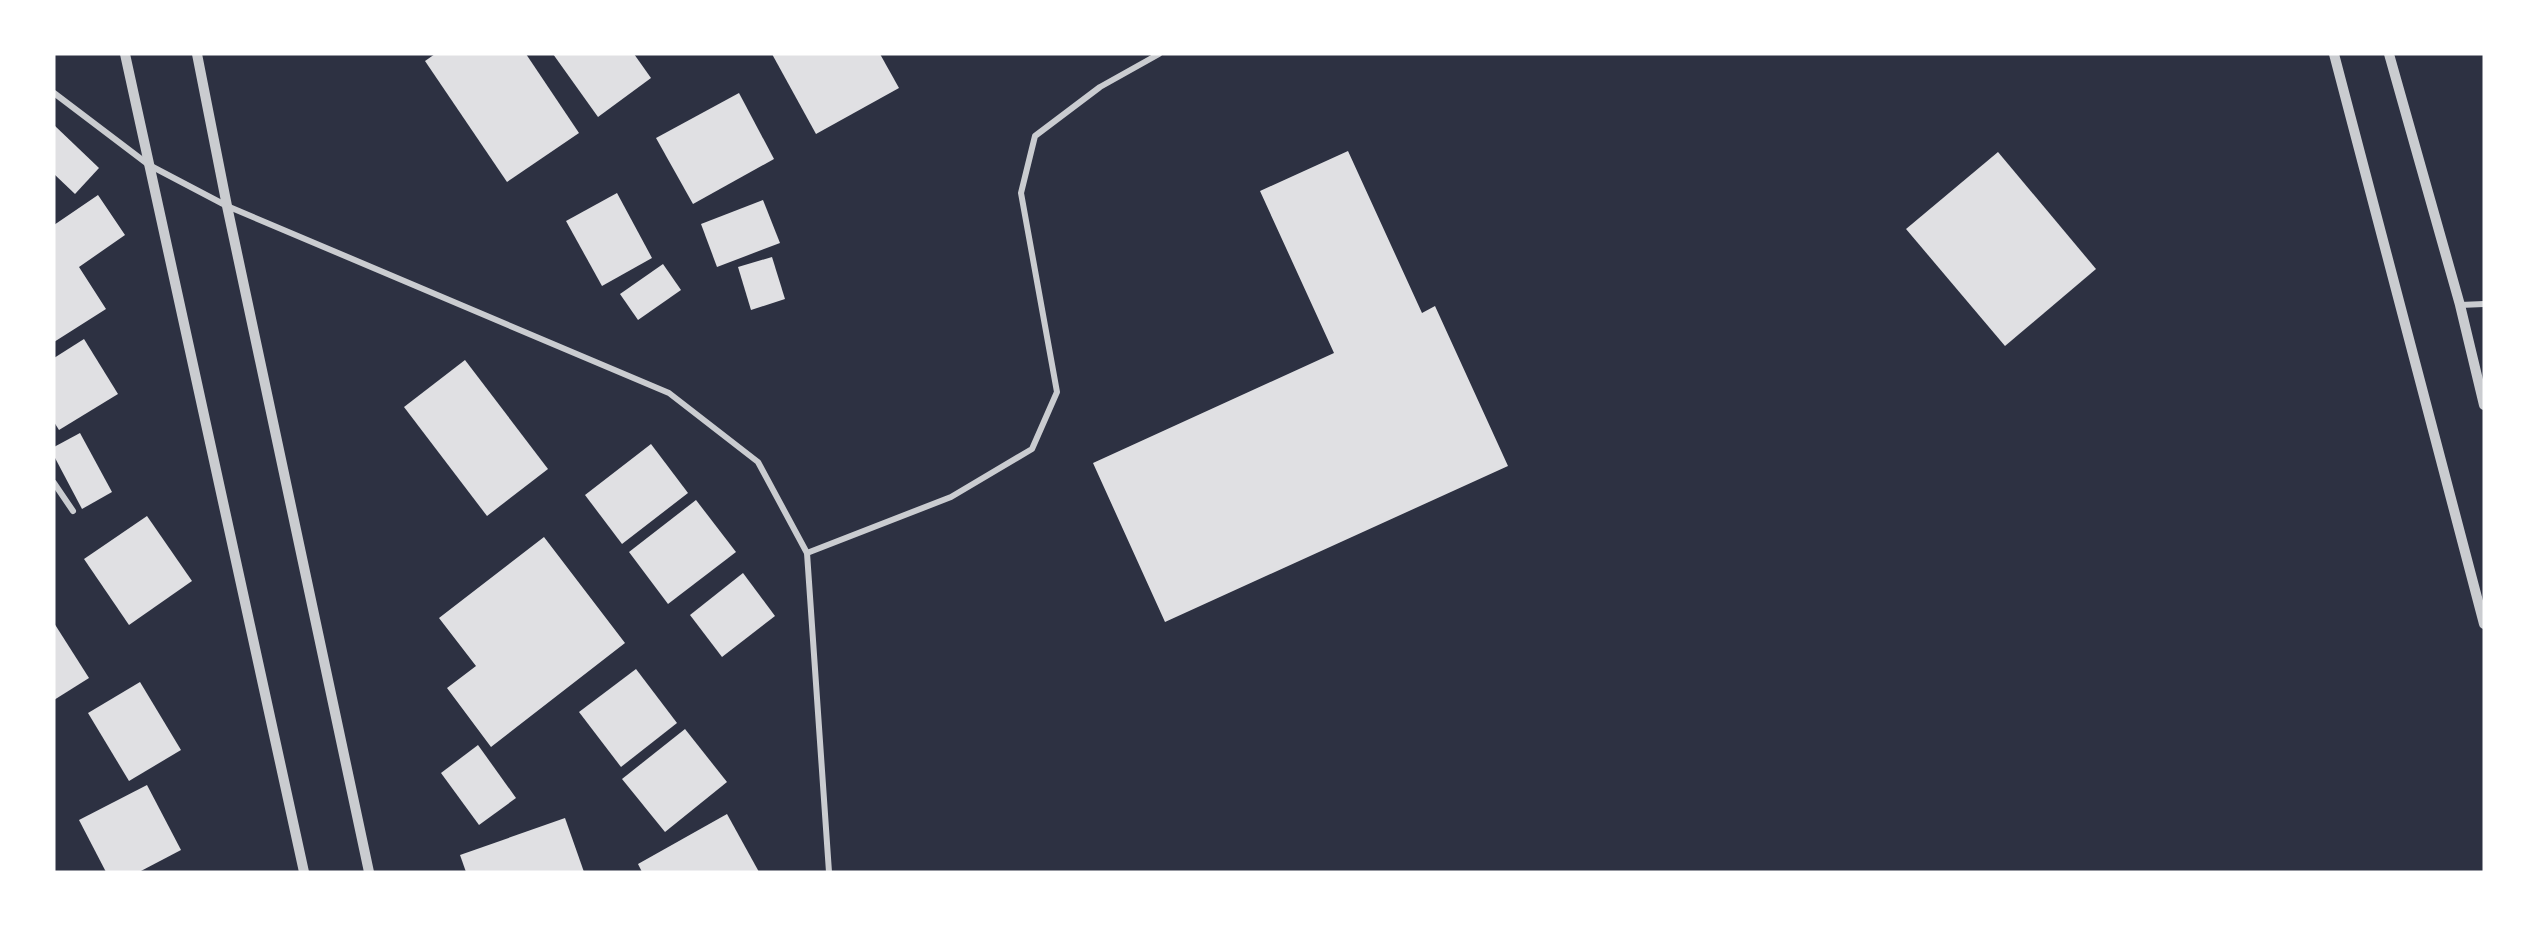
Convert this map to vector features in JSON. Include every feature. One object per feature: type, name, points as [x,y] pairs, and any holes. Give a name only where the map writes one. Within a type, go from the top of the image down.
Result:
[{"type":"street","points":[[125,54],[304,872]]},
{"type":"street","points":[[197,54],[227,206],[369,872]]},
{"type":"street","points":[[807,553],[951,498],[1032,449],[1058,392],[1021,193],[1035,136],[1101,87],[1159,54]]},
{"type":"street","points":[[2334,54],[2484,624]]},
{"type":"street","points":[[2389,54],[2460,305],[2484,405]]},
{"type":"street","points":[[54,93],[149,165],[227,206],[669,393],[758,462],[807,553],[829,872]]},
{"type":"street","points":[[2460,305],[2484,304]]},
{"type":"street","points":[[54,483],[73,511]]},
{"type":"building","points":[[435,54],[526,54],[579,133],[507,182],[425,61]]},
{"type":"building","points":[[553,54],[634,54],[651,78],[598,117]]},
{"type":"building","points":[[772,54],[880,54],[899,88],[816,134]]},
{"type":"building","points":[[739,93],[774,159],[693,204],[656,138]]},
{"type":"building","points":[[54,125],[99,168],[75,194],[54,174]]},
{"type":"building","points":[[1348,151],[1422,313],[1435,306],[1508,466],[1165,622],[1093,463],[1334,353],[1260,191]]},
{"type":"building","points":[[1998,152],[2096,269],[2005,346],[1906,229]]},
{"type":"building","points":[[617,193],[652,258],[602,286],[566,221]]},
{"type":"building","points":[[98,195],[125,235],[79,267],[106,309],[54,342],[54,225]]},
{"type":"building","points":[[763,200],[780,243],[717,267],[701,224]]},
{"type":"building","points":[[772,257],[785,299],[751,310],[738,267]]},
{"type":"building","points":[[663,264],[681,290],[638,320],[620,294]]},
{"type":"building","points":[[84,339],[118,394],[59,430],[54,422],[54,358]]},
{"type":"building","points":[[465,360],[548,469],[487,516],[404,407]]},
{"type":"building","points":[[80,433],[112,492],[82,509],[54,456],[54,447]]},
{"type":"building","points":[[651,444],[688,493],[622,544],[585,495]]},
{"type":"building","points":[[696,500],[736,552],[668,604],[629,552]]},
{"type":"building","points":[[147,516],[192,581],[129,625],[84,559]]},
{"type":"building","points":[[544,537],[625,643],[491,747],[447,688],[476,666],[439,618]]},
{"type":"building","points":[[743,573],[775,616],[722,657],[690,615]]},
{"type":"building","points":[[54,623],[89,678],[54,700]]},
{"type":"building","points":[[636,669],[677,723],[621,767],[579,712]]},
{"type":"building","points":[[140,682],[181,750],[129,781],[88,713]]},
{"type":"building","points":[[685,729],[727,782],[665,832],[622,779]]},
{"type":"building","points":[[478,745],[516,798],[479,825],[441,773]]},
{"type":"building","points":[[147,785],[181,850],[139,872],[106,872],[79,820]]},
{"type":"building","points":[[727,814],[759,872],[642,872],[638,864]]},
{"type":"building","points":[[565,818],[584,872],[466,872],[460,855]]}]
